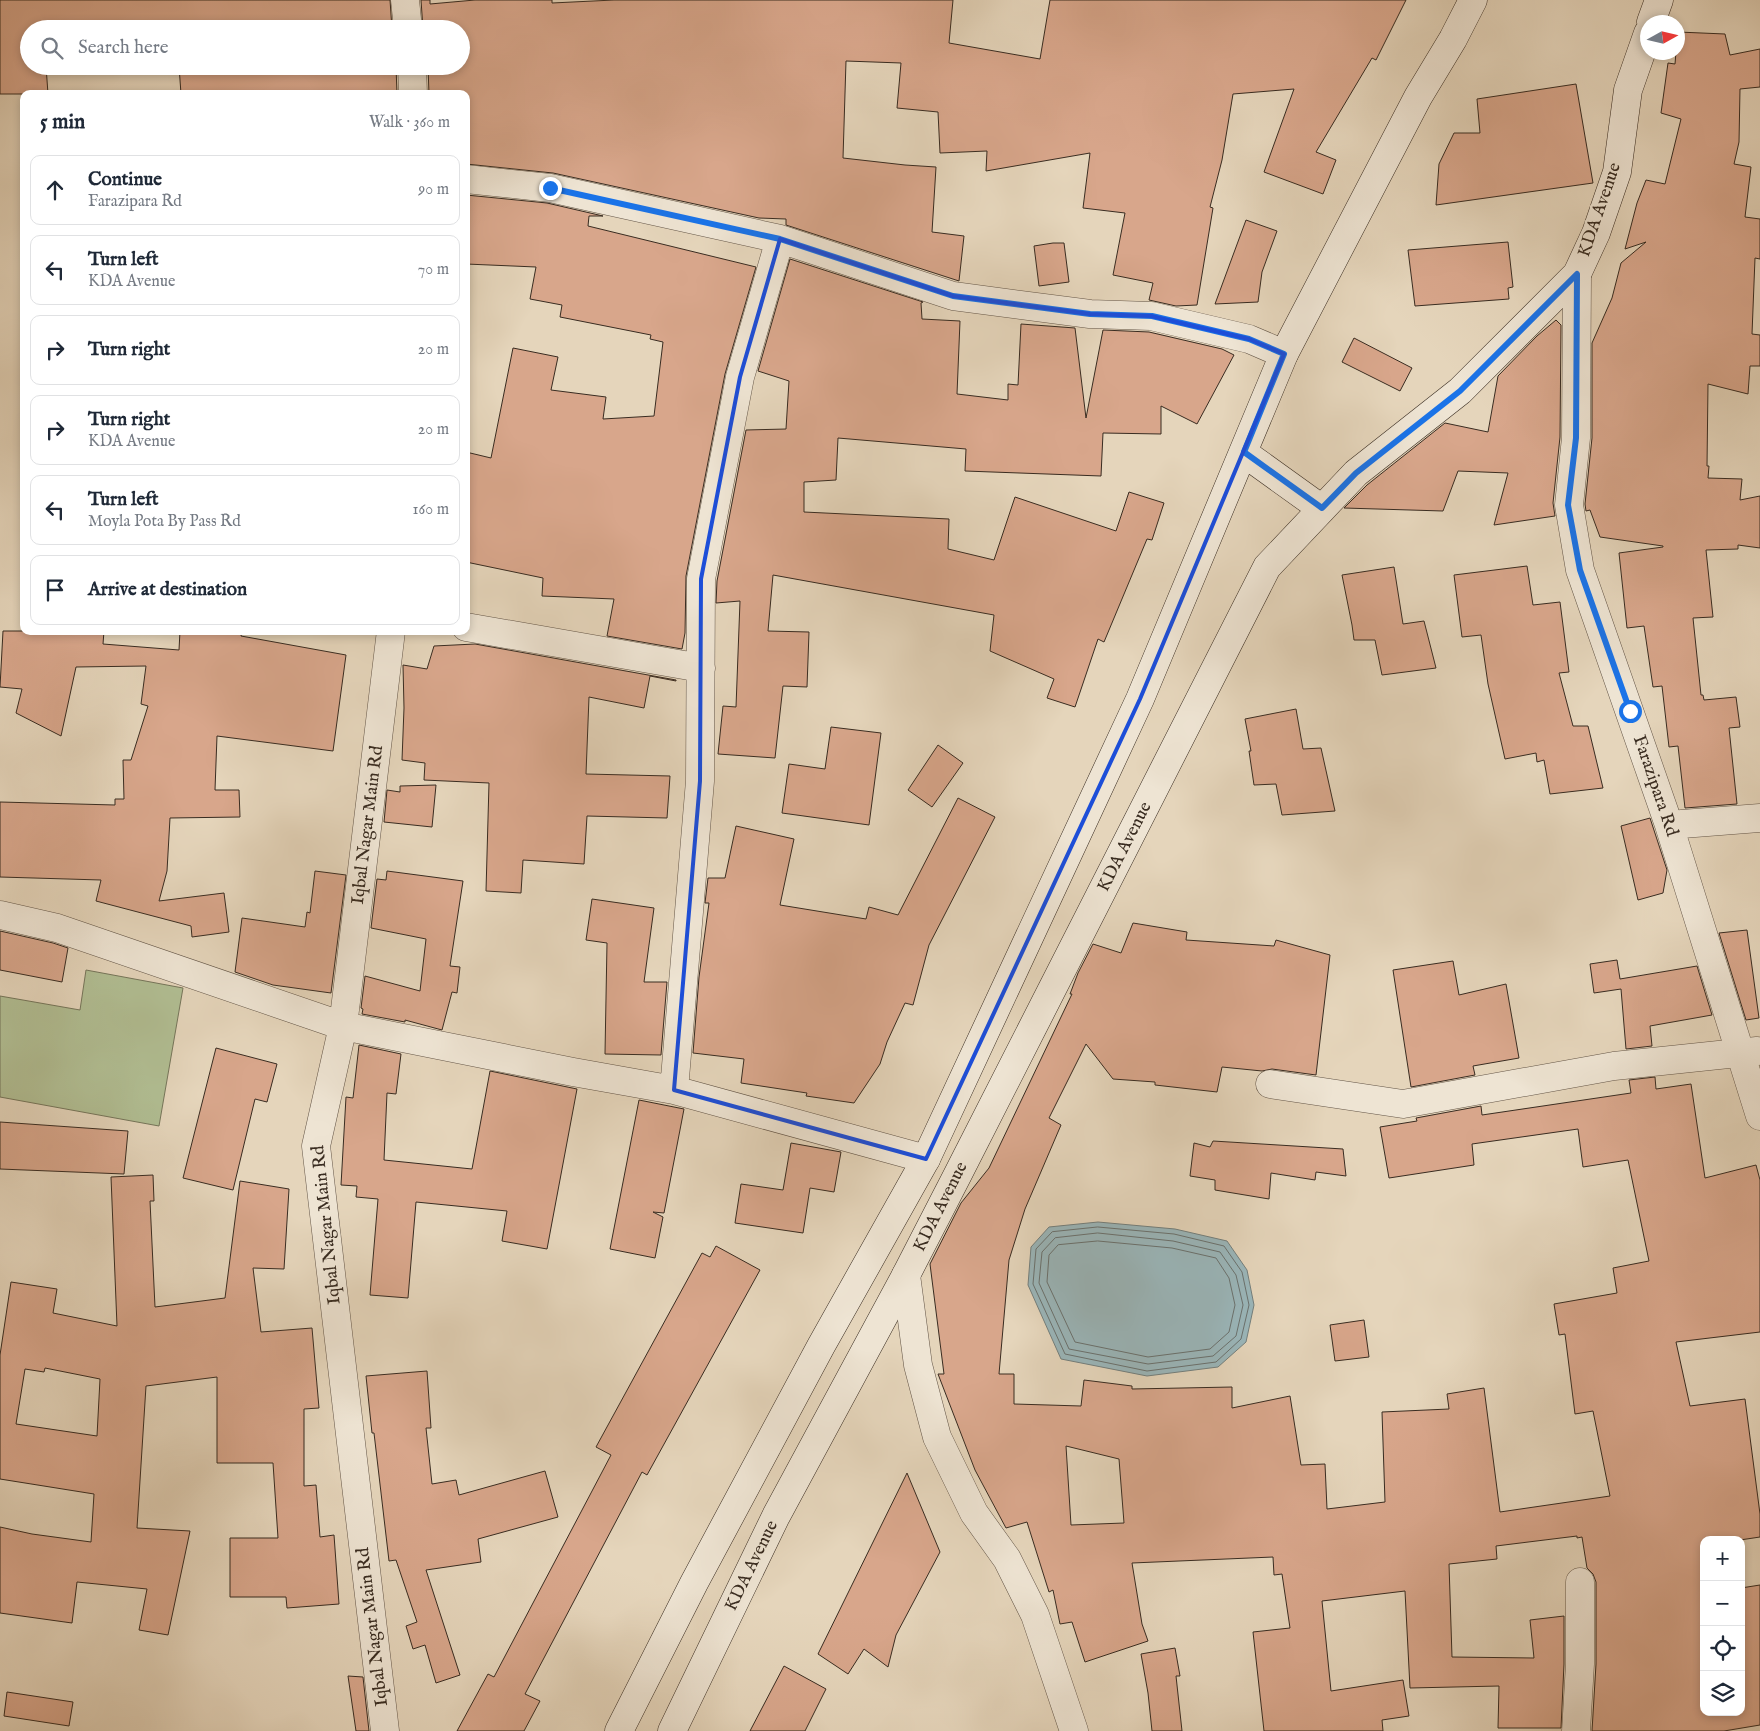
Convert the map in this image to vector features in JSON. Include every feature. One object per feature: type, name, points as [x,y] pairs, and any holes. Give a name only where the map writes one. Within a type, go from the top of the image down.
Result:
[{"type":"street","points":[[405,0],[407,20]]},
{"type":"street","name":"KDA Avenue","points":[[619,1731],[703,1565],[821,1346],[926,1159],[1140,699],[1284,354],[1418,97],[1453,39],[1473,0]]},
{"type":"street","points":[[1654,15],[1659,0]]},
{"type":"street","name":"KDA Avenue","points":[[672,1731],[776,1516],[906,1275],[1266,566],[1356,473],[1460,391],[1577,274],[1596,233],[1617,172],[1628,90],[1640,56]]},
{"type":"street","points":[[413,75],[414,90]]},
{"type":"street","points":[[470,179],[550,188],[780,239],[953,296],[1090,314],[1152,316],[1249,339],[1284,354]]},
{"type":"street","points":[[674,1090],[700,781],[701,580],[740,377],[780,239]]},
{"type":"street","name":"Farazipara Rd","points":[[1577,274],[1576,438],[1568,505],[1580,570],[1750,1051],[1760,1116]]},
{"type":"street","points":[[1244,452],[1322,508]]},
{"type":"street","points":[[470,627],[701,668]]},
{"type":"street","name":"Iqbal Nagar Main Rd","points":[[385,1731],[316,1146],[343,1026],[391,635]]},
{"type":"street","points":[[1669,825],[1760,818]]},
{"type":"street","points":[[0,915],[57,928],[343,1026],[573,1072],[674,1090],[926,1159]]},
{"type":"street","points":[[1270,1084],[1403,1104],[1614,1066],[1750,1051]]},
{"type":"street","points":[[906,1275],[918,1365],[937,1437],[974,1513],[1007,1559],[1035,1615],[1074,1731]]},
{"type":"street","points":[[1576,1731],[1580,1664],[1580,1582]]},
{"type":"highlighted area","points":[[780,239],[953,296],[1090,314],[1151,316],[1249,339],[1284,354],[1140,699],[926,1159],[674,1090],[700,781],[701,579],[740,377]]},
{"type":"green space","points":[[86,970],[183,988],[159,1126],[0,1097],[0,996],[80,1010]]},
{"type":"water","points":[[1098,1222],[1175,1229],[1227,1241],[1247,1270],[1254,1305],[1246,1342],[1218,1367],[1147,1376],[1061,1359],[1028,1285],[1031,1247],[1049,1227]]},
{"type":"building","points":[[0,0],[390,0],[391,20],[20,20],[20,75],[47,75],[48,90],[20,90],[20,94],[0,94]]},
{"type":"building","points":[[421,0],[430,0],[430,4],[475,0],[552,0],[552,3],[614,0],[953,0],[949,43],[1040,59],[1050,0],[1406,0],[1376,60],[1372,58],[1316,152],[1336,160],[1323,194],[1264,172],[1294,89],[1233,94],[1222,160],[1210,207],[1213,208],[1197,305],[1176,306],[1149,300],[1153,283],[1113,275],[1125,213],[1083,208],[1090,153],[986,171],[987,151],[940,153],[938,112],[897,108],[901,63],[846,61],[843,158],[936,167],[932,232],[964,236],[959,281],[786,225],[786,219],[759,218],[553,173],[470,164],[470,90],[429,90],[428,75],[470,75],[470,20],[422,20]]},
{"type":"building","points":[[1685,32],[1725,34],[1730,55],[1760,49],[1760,87],[1740,89],[1739,142],[1734,164],[1751,167],[1745,217],[1760,219],[1760,259],[1755,258],[1752,334],[1760,335],[1760,366],[1750,366],[1748,394],[1708,384],[1707,466],[1709,466],[1708,478],[1742,479],[1740,500],[1760,496],[1760,548],[1738,545],[1738,549],[1706,550],[1713,617],[1693,618],[1701,695],[1703,695],[1704,700],[1736,697],[1740,727],[1729,728],[1737,804],[1685,808],[1678,746],[1669,747],[1662,686],[1653,687],[1644,626],[1627,628],[1619,553],[1663,546],[1600,537],[1590,510],[1586,511],[1585,504],[1592,438],[1592,343],[1612,298],[1621,263],[1646,242],[1625,249],[1637,203],[1646,180],[1665,184],[1681,119],[1661,113],[1668,63],[1675,64],[1675,60],[1685,60]]},
{"type":"building","points":[[180,75],[396,75],[397,90],[181,90]]},
{"type":"building","points":[[1576,84],[1593,183],[1436,205],[1439,164],[1454,133],[1480,133],[1477,99]]},
{"type":"building","points":[[470,195],[547,203],[603,216],[589,216],[588,226],[756,267],[725,374],[686,576],[685,633],[682,649],[607,636],[614,599],[542,596],[543,578],[470,563],[470,453],[491,458],[513,348],[558,357],[551,390],[606,397],[603,419],[654,416],[663,342],[650,339],[651,335],[560,317],[562,305],[530,299],[536,267],[470,264]]},
{"type":"building","points":[[1246,220],[1277,231],[1262,272],[1258,302],[1215,304]]},
{"type":"building","points":[[1508,242],[1513,287],[1508,288],[1509,299],[1415,306],[1408,250]]},
{"type":"building","points":[[1064,243],[1069,282],[1039,286],[1034,246]]},
{"type":"building","points":[[790,259],[923,302],[921,303],[922,319],[960,321],[957,394],[1008,400],[1008,384],[1018,385],[1021,324],[1075,328],[1086,418],[1103,330],[1149,332],[1222,349],[1234,355],[1197,424],[1161,406],[1161,434],[1103,433],[1101,476],[965,471],[966,449],[838,438],[836,480],[804,482],[804,512],[949,519],[948,549],[994,560],[1015,497],[1116,531],[1129,492],[1164,503],[1152,540],[1147,539],[1104,642],[1098,639],[1075,707],[1047,698],[1054,679],[990,651],[994,615],[773,575],[768,631],[809,632],[807,687],[783,686],[775,758],[718,754],[723,706],[736,707],[740,601],[716,603],[717,581],[746,430],[786,429],[789,381],[758,371]]},
{"type":"building","points":[[1556,320],[1561,325],[1560,437],[1553,503],[1555,516],[1494,525],[1508,473],[1458,471],[1443,511],[1344,508],[1367,485],[1445,423],[1488,432],[1498,376],[1537,336]]},
{"type":"building","points":[[1354,338],[1412,368],[1400,391],[1342,362]]},
{"type":"building","points":[[1527,566],[1533,605],[1560,602],[1569,672],[1559,673],[1573,726],[1588,726],[1603,788],[1550,794],[1544,760],[1537,762],[1536,753],[1505,759],[1488,684],[1481,635],[1462,637],[1454,575]]},
{"type":"building","points":[[1394,567],[1403,624],[1424,621],[1436,668],[1382,675],[1375,640],[1354,640],[1342,575]]},
{"type":"building","points":[[3,631],[20,631],[20,635],[104,635],[103,644],[179,650],[180,635],[241,635],[346,655],[333,751],[217,736],[215,790],[239,790],[240,817],[170,818],[167,871],[159,901],[224,893],[229,932],[192,937],[191,926],[96,901],[101,880],[0,877],[0,802],[115,805],[115,799],[124,799],[123,760],[131,760],[148,706],[141,704],[146,666],[76,667],[61,736],[16,713],[22,689],[0,687]]},
{"type":"building","points":[[475,644],[676,680],[650,676],[644,708],[589,697],[586,774],[670,776],[667,818],[587,816],[584,864],[523,860],[521,893],[486,891],[489,783],[424,780],[425,763],[402,760],[403,665],[427,669],[434,646]]},
{"type":"building","points":[[1296,709],[1303,749],[1321,748],[1335,811],[1282,815],[1276,784],[1254,785],[1249,751],[1251,751],[1245,719]]},
{"type":"building","points":[[831,727],[881,733],[869,825],[782,813],[789,764],[825,769]]},
{"type":"building","points":[[938,745],[963,763],[932,807],[908,790]]},
{"type":"building","points":[[436,785],[432,827],[384,822],[387,790],[400,792],[400,786]]},
{"type":"building","points":[[958,798],[995,817],[929,945],[913,1005],[905,1003],[887,1042],[880,1064],[854,1103],[806,1096],[807,1093],[741,1083],[744,1059],[693,1053],[699,977],[709,903],[705,903],[708,878],[725,878],[736,826],[794,839],[780,905],[866,919],[869,907],[898,915]]},
{"type":"building","points":[[1650,818],[1667,870],[1663,893],[1638,900],[1621,826]]},
{"type":"building","points":[[315,871],[346,875],[331,993],[273,985],[235,972],[242,918],[305,927],[307,912],[310,913]]},
{"type":"building","points":[[387,871],[463,881],[450,966],[460,967],[457,993],[452,992],[442,1030],[405,1020],[405,1022],[362,1014],[365,976],[420,991],[426,939],[371,928],[377,879],[386,880]]},
{"type":"building","points":[[592,899],[654,908],[644,982],[667,982],[661,1055],[605,1054],[607,943],[586,940]]},
{"type":"building","points":[[1133,923],[1187,932],[1186,940],[1274,946],[1276,940],[1330,955],[1316,1075],[1272,1069],[1262,1071],[1222,1067],[1217,1092],[1155,1085],[1155,1082],[1113,1079],[1086,1044],[1049,1118],[1061,1125],[1025,1209],[1009,1260],[999,1374],[1014,1374],[1014,1404],[1081,1406],[1084,1380],[1132,1386],[1132,1389],[1232,1387],[1232,1408],[1290,1396],[1301,1465],[1325,1464],[1327,1509],[1385,1502],[1382,1412],[1449,1409],[1447,1394],[1484,1388],[1500,1512],[1610,1496],[1593,1411],[1575,1414],[1565,1334],[1559,1335],[1554,1304],[1617,1293],[1613,1268],[1649,1261],[1628,1160],[1583,1167],[1578,1129],[1472,1144],[1474,1165],[1389,1178],[1380,1127],[1417,1121],[1416,1118],[1481,1106],[1482,1115],[1631,1093],[1629,1080],[1655,1077],[1656,1089],[1691,1084],[1705,1178],[1756,1165],[1760,1180],[1760,1332],[1676,1342],[1690,1406],[1745,1399],[1760,1514],[1760,1537],[1745,1539],[1745,1536],[1700,1536],[1700,1716],[1745,1716],[1745,1587],[1760,1585],[1760,1725],[1724,1731],[1592,1731],[1596,1664],[1596,1582],[1593,1574],[1587,1568],[1582,1537],[1577,1538],[1577,1536],[1496,1546],[1497,1559],[1449,1564],[1452,1657],[1534,1658],[1530,1620],[1564,1616],[1561,1728],[1498,1728],[1499,1686],[1410,1688],[1405,1591],[1322,1601],[1331,1691],[1403,1680],[1409,1716],[1382,1720],[1383,1731],[1264,1731],[1253,1632],[1290,1628],[1282,1574],[1274,1575],[1273,1557],[1132,1563],[1142,1624],[1148,1641],[1085,1662],[1072,1622],[1060,1624],[1053,1590],[1049,1592],[1027,1522],[1006,1528],[975,1470],[938,1374],[944,1374],[930,1264],[961,1203],[989,1168],[1072,994],[1070,994],[1078,973],[1093,944],[1121,953]],"holes":[[[1066,1446],[1119,1459],[1124,1523],[1071,1525]]]},
{"type":"building","points":[[1747,930],[1759,1018],[1746,1020],[1719,933]]},
{"type":"building","points":[[0,931],[68,948],[62,982],[0,970]]},
{"type":"building","points":[[1617,960],[1620,979],[1697,966],[1712,1015],[1650,1026],[1652,1046],[1626,1049],[1621,989],[1594,993],[1590,964]]},
{"type":"building","points":[[1453,961],[1459,995],[1506,984],[1519,1058],[1473,1066],[1475,1075],[1411,1087],[1393,970]]},
{"type":"building","points":[[359,1045],[401,1054],[396,1094],[387,1093],[384,1160],[472,1169],[490,1071],[577,1089],[547,1249],[502,1241],[507,1211],[416,1202],[408,1298],[370,1295],[378,1199],[356,1197],[357,1186],[341,1185],[346,1097],[353,1098]]},
{"type":"building","points":[[216,1048],[277,1064],[267,1102],[255,1099],[233,1190],[183,1178]]},
{"type":"building","points":[[639,1100],[684,1109],[664,1213],[653,1212],[663,1217],[655,1258],[610,1249]]},
{"type":"building","points":[[0,1122],[128,1131],[124,1174],[0,1169]]},
{"type":"building","points":[[1213,1141],[1343,1149],[1346,1176],[1316,1172],[1315,1180],[1271,1173],[1269,1199],[1215,1190],[1215,1180],[1190,1176],[1194,1143],[1210,1147]]},
{"type":"building","points":[[791,1143],[841,1152],[834,1192],[810,1188],[803,1233],[735,1223],[741,1184],[783,1190]]},
{"type":"building","points":[[153,1175],[154,1201],[150,1201],[155,1307],[225,1298],[240,1181],[289,1189],[284,1269],[253,1268],[261,1332],[312,1328],[319,1408],[304,1409],[304,1486],[316,1485],[320,1537],[334,1535],[339,1604],[287,1608],[286,1597],[230,1597],[230,1538],[278,1538],[273,1463],[217,1463],[217,1377],[146,1386],[137,1528],[190,1531],[168,1635],[139,1630],[147,1589],[77,1582],[72,1623],[0,1613],[0,1527],[32,1534],[91,1542],[94,1494],[0,1479],[0,1355],[11,1282],[57,1289],[53,1313],[117,1326],[111,1177]],"holes":[[[45,1368],[100,1379],[97,1436],[16,1424],[25,1369],[44,1372]]]},
{"type":"building","points":[[716,1246],[760,1270],[647,1475],[642,1472],[525,1694],[540,1701],[524,1731],[457,1731],[488,1674],[494,1677],[611,1455],[596,1447],[702,1253],[710,1257]]},
{"type":"building","points":[[1364,1320],[1369,1357],[1335,1361],[1330,1325]]},
{"type":"building","points":[[427,1371],[431,1428],[426,1428],[432,1484],[456,1480],[459,1495],[545,1471],[558,1517],[478,1539],[481,1562],[426,1570],[460,1675],[436,1683],[425,1645],[413,1649],[406,1626],[417,1622],[396,1560],[389,1561],[366,1376]]},
{"type":"building","points":[[907,1473],[940,1552],[896,1635],[888,1667],[864,1649],[848,1674],[818,1654]]},
{"type":"building","points":[[1175,1648],[1180,1676],[1176,1676],[1182,1731],[1152,1731],[1141,1654]]},
{"type":"building","points":[[784,1666],[826,1689],[805,1731],[750,1731]]},
{"type":"building","points":[[348,1676],[363,1677],[369,1731],[356,1731]]},
{"type":"building","points":[[7,1692],[73,1702],[69,1726],[4,1716]]},
{"type":"route","points":[[550,188],[780,239],[953,296],[1090,314],[1152,316],[1249,339],[1284,354],[1244,452],[1322,508],[1356,473],[1460,391],[1577,274],[1576,438],[1568,505],[1580,570],[1630,711]]}]
